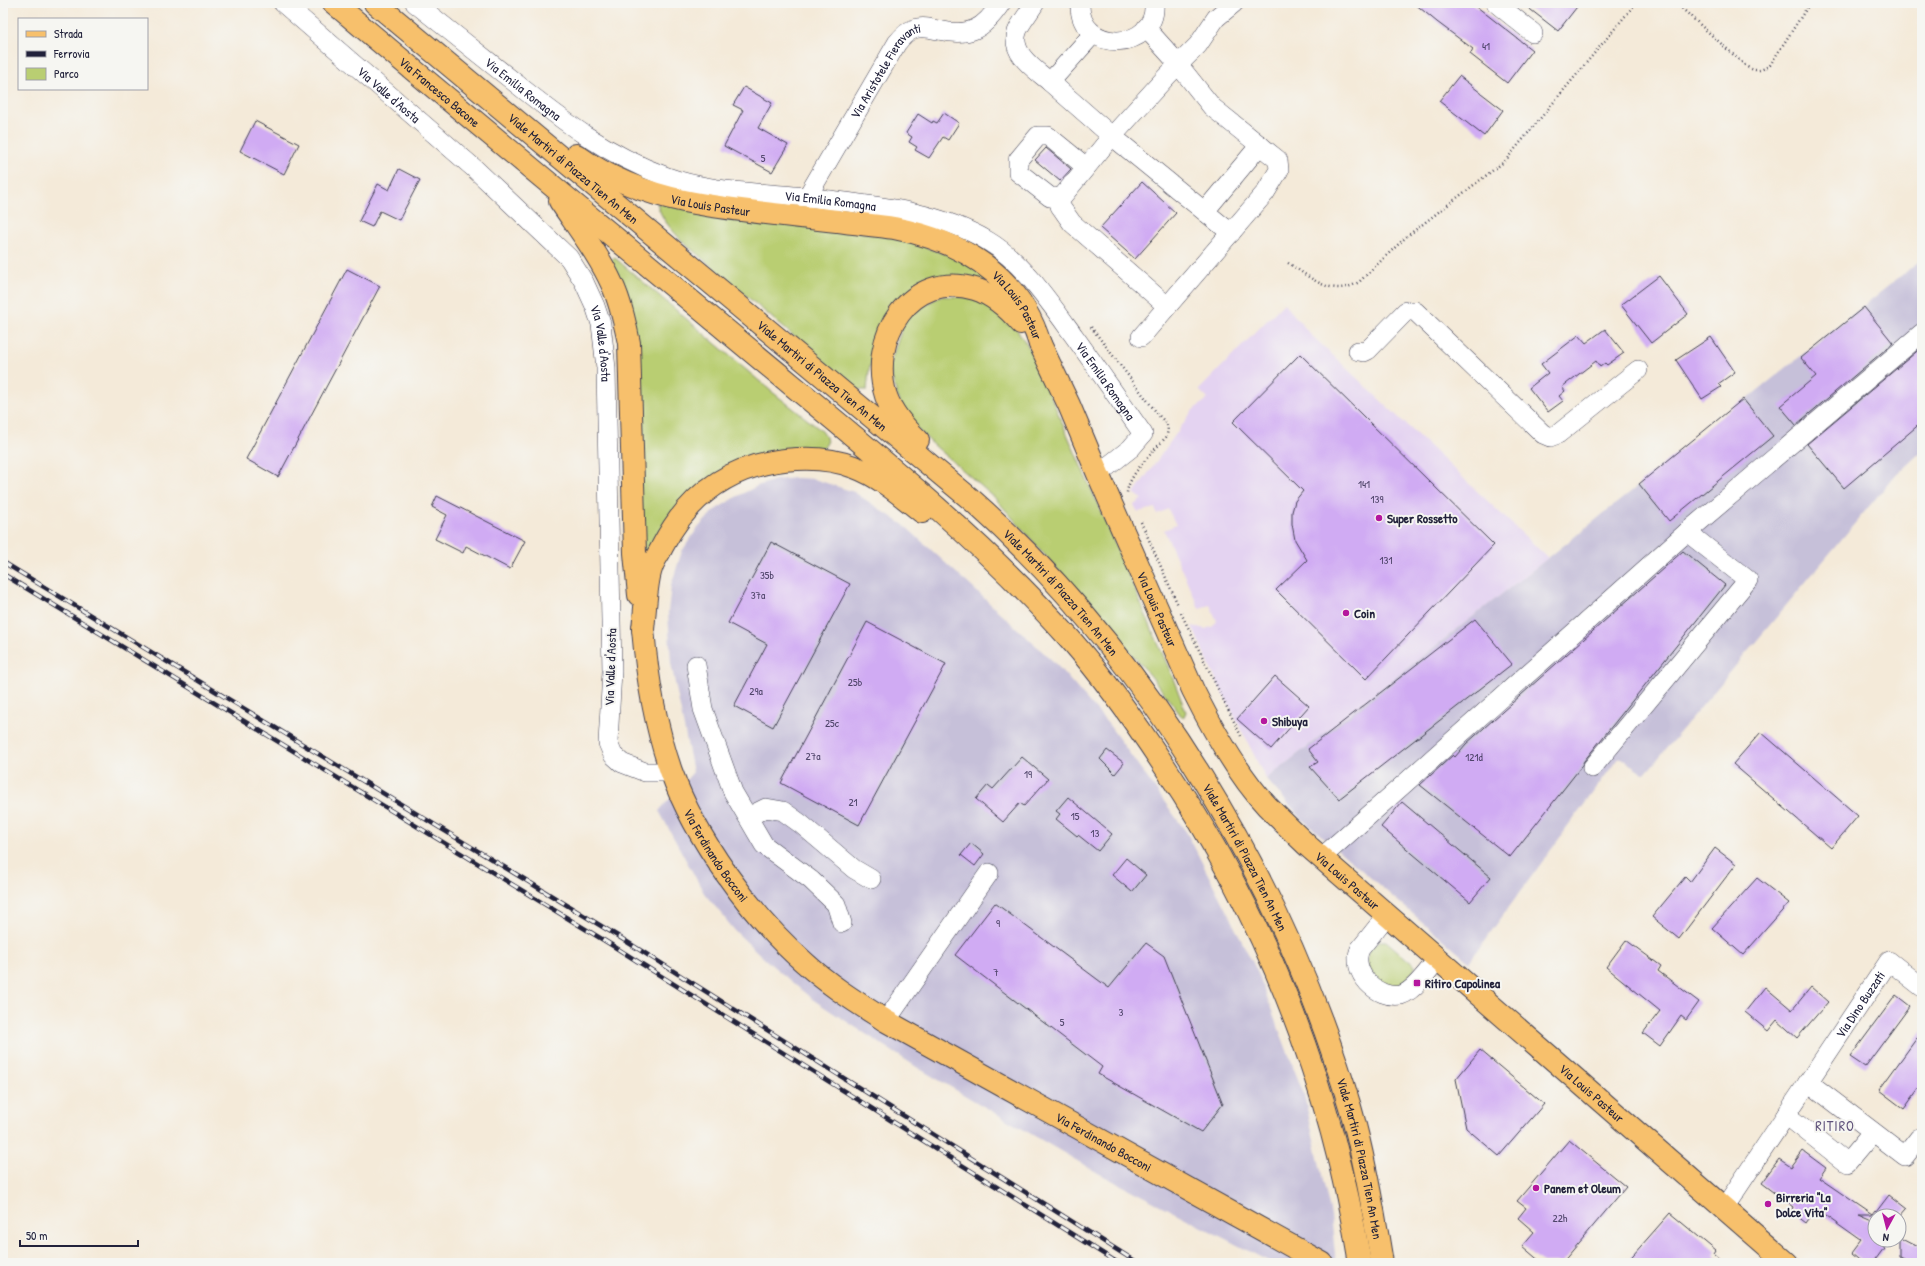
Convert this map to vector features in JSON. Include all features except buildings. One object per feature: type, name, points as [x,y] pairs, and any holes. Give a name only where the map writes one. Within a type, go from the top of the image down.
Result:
[{"type":"main road","name":"Via Francesco Bacone","points":[[334,3],[546,181]]},
{"type":"main road","points":[[375,3],[491,99]]},
{"type":"main road","name":"Viale Martiri di Piazza Tien An Men","points":[[491,99],[1007,530],[1073,602],[1109,646],[1144,692],[1215,798],[1256,871],[1276,912],[1310,989],[1350,1109],[1382,1263]]},
{"type":"main road","name":"Via Louis Pasteur","points":[[491,99],[530,120],[584,161],[622,182],[644,190],[673,198],[704,204],[893,228],[942,241],[965,252],[1001,280],[1034,323],[1040,344],[1069,406],[1205,714],[1251,786],[1267,806],[1321,858],[1438,958],[1787,1263]]},
{"type":"main road","name":"Viale Martiri di Piazza Tien An Men","points":[[546,181],[917,489],[982,549],[1041,608],[1070,640],[1123,705],[1193,809],[1257,926],[1275,966],[1317,1080],[1342,1174],[1360,1263]]},
{"type":"main road","points":[[546,181],[600,261],[613,286],[624,316],[629,344],[634,553],[644,629]]},
{"type":"main road","points":[[1007,530],[980,496],[909,432],[898,417],[886,395],[882,375],[886,340],[892,325],[900,312],[910,301],[922,294],[949,287],[974,289],[1002,303],[1040,344]]},
{"type":"main road","points":[[644,629],[651,569],[682,514],[699,497],[728,476],[754,465],[779,460],[807,459],[830,461],[853,466],[874,476],[932,521],[989,572],[1041,608]]},
{"type":"main road","name":"Via Ferdinando Bocconi","points":[[644,629],[650,687],[671,772],[706,842],[754,910],[776,937],[805,964],[835,988],[886,1021],[1322,1263]]},
{"type":"street","name":"Via Valle d'Aosta","points":[[283,3],[523,213],[569,258],[584,282],[595,306],[600,324],[606,368],[612,671],[608,743],[613,755],[622,763],[645,772],[671,772]]},
{"type":"street","name":"Via Emilia Romagna","points":[[415,3],[569,126],[597,144],[631,162],[669,178],[709,187],[807,197],[910,211],[961,227],[989,241],[1016,264],[1049,301],[1143,434],[1131,448],[1098,474]]},
{"type":"street","name":"Via Aristotele Fieravanti","points":[[807,197],[896,43],[912,30],[918,28],[954,33],[978,29],[990,18],[1001,3]]},
{"type":"street","points":[[1035,3],[1017,32],[1016,46],[1025,60],[1112,136],[1231,233]]},
{"type":"street","points":[[1080,3],[1082,18],[1093,34],[1104,40],[1115,42],[1127,41],[1138,36],[1146,28],[1152,18],[1154,3]]},
{"type":"street","points":[[1167,306],[1072,223],[1060,206],[1061,198],[1112,136],[1198,45],[1216,18],[1234,3]]},
{"type":"street","points":[[1496,3],[1533,32]]},
{"type":"street","points":[[1141,337],[1265,193],[1279,170],[1278,160],[1260,144],[1212,107],[1179,64],[1146,28]]},
{"type":"street","points":[[1050,82],[1093,34]]},
{"type":"street","points":[[1061,198],[1050,197],[1018,172],[1018,160],[1038,136],[1048,136],[1086,167]]},
{"type":"street","points":[[1205,211],[1260,144]]},
{"type":"street","points":[[1358,351],[1364,352],[1368,350],[1406,311],[1415,311],[1543,434],[1550,437],[1558,434],[1638,370]]},
{"type":"street","points":[[1321,858],[1687,532],[1922,332]]},
{"type":"street","points":[[1592,768],[1748,580],[1687,532]]},
{"type":"street","points":[[696,665],[703,709],[733,792],[764,845],[811,880],[836,904],[842,923]]},
{"type":"street","points":[[748,817],[766,808],[783,811],[854,868],[871,879]]},
{"type":"street","points":[[886,1021],[989,873]]},
{"type":"street","points":[[1387,915],[1357,955],[1357,965],[1360,973],[1372,986],[1389,994],[1402,994],[1413,988],[1438,958]]},
{"type":"street","name":"Via Dino Buzzati","points":[[1724,1208],[1889,961],[1922,987]]},
{"type":"street","points":[[1808,1082],[1904,1156],[1919,1138],[1922,1140]]},
{"type":"street","points":[[1786,1115],[1847,1163],[1873,1132]]},
{"type":"path","points":[[1288,263],[1327,287],[1340,290],[1359,282],[1406,237],[1506,161],[1636,3]]},
{"type":"path","points":[[1676,3],[1747,67],[1755,71],[1762,70],[1770,65],[1810,3]]},
{"type":"shaded area","points":[[1922,259],[1922,451],[1892,479],[1645,774],[1619,757],[1469,962],[1303,820],[1266,779],[1548,558]]},
{"type":"shaded area","points":[[1284,303],[1310,334],[1548,558],[1266,779],[1212,671],[1192,626],[1205,629],[1212,627],[1217,621],[1210,605],[1199,608],[1164,530],[1176,525],[1168,509],[1157,514],[1155,508],[1138,512],[1134,505],[1142,499],[1134,493],[1193,410],[1208,399],[1199,390]]},
{"type":"shaded area","points":[[796,478],[814,479],[854,492],[905,526],[1055,663],[1109,725],[1187,833],[1256,969],[1304,1095],[1331,1215],[1336,1263],[1272,1263],[1098,1173],[918,1068],[812,999],[767,961],[736,932],[704,893],[659,811],[693,772],[671,663],[668,612],[671,586],[682,551],[697,529],[715,510],[757,486],[776,480]]},
{"type":"green space","points":[[657,203],[895,237],[963,260],[996,287],[953,279],[877,340],[869,370],[867,390],[857,390],[683,242],[664,219]]},
{"type":"green space","points":[[615,258],[771,391],[822,431],[826,437],[827,443],[823,449],[744,460],[645,566],[611,260]]},
{"type":"green space","points":[[940,296],[975,298],[1012,322],[1031,351],[1170,671],[1186,712],[1183,718],[1151,676],[995,498],[903,416],[889,367],[906,317]]},
{"type":"green space","points":[[1380,941],[1386,941],[1415,966],[1412,973],[1400,984],[1391,985],[1381,982],[1374,976],[1369,967],[1368,957],[1371,948]]},
{"type":"railway","points":[[3,562],[616,935],[1138,1263]]},
{"type":"railway","points":[[3,574],[610,944],[1118,1263]]},
{"type":"place","name":"Super Rossetto","points":[[1379,518]]},
{"type":"place","name":"Coin","points":[[1346,613]]},
{"type":"place","name":"Shibuya","points":[[1264,721]]},
{"type":"place","name":"Ritiro Capolinea","points":[[1417,983]]},
{"type":"place","name":"Panem et Oleum","points":[[1536,1188]]},
{"type":"place","name":"Birreria \"La Dolce Vita\"","points":[[1768,1204]]},
{"type":"district","name":"RITIRO","points":[[1835,1126]]}]
